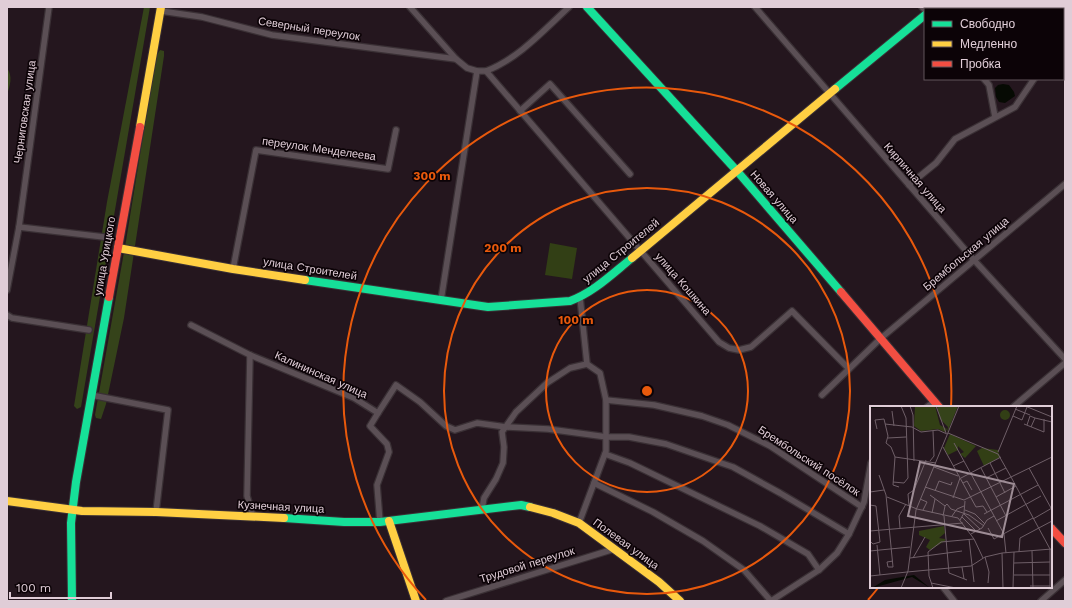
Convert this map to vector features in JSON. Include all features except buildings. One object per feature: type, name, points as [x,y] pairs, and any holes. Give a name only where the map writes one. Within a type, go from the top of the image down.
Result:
[{"type":"street","name":"Черниговская улица","points":[[7,290],[19,227],[49,7]]},
{"type":"street","points":[[410,7],[456,59],[467,68],[477,71],[496,67],[520,51],[569,7]]},
{"type":"street","name":"Новая улица","points":[[587,7],[737,171],[880,339],[933,405]]},
{"type":"street","name":"Кирпичная улица","points":[[755,7],[974,260],[1065,358]]},
{"type":"street","name":"Северный переулок","points":[[161,9],[202,17],[272,35],[456,59]]},
{"type":"street","name":"улица Урицкого","points":[[72,601],[72,523],[81,450],[161,9]]},
{"type":"street","name":"улица Строителей","points":[[118,248],[233,269],[488,307],[568,302],[580,297],[600,284],[924,16]]},
{"type":"street","name":"улица Кошкина","points":[[486,70],[719,342],[729,348],[739,350],[751,347],[792,311],[849,369]]},
{"type":"street","points":[[441,300],[477,71]]},
{"type":"street","points":[[985,80],[990,85],[995,117]]},
{"type":"street","points":[[909,185],[936,163],[955,139],[1015,107],[1033,80]]},
{"type":"street","points":[[520,111],[550,84],[630,174]]},
{"type":"street","name":"переулок Менделеева","points":[[233,269],[256,150],[388,170],[396,130]]},
{"type":"street","name":"Брембольская улица","points":[[822,395],[880,339],[1065,184]]},
{"type":"street","points":[[19,227],[104,237]]},
{"type":"street","points":[[580,297],[586,364]]},
{"type":"street","points":[[7,315],[12,318],[89,330]]},
{"type":"street","name":"Калининская улица","points":[[191,325],[250,355],[354,398],[378,413]]},
{"type":"street","points":[[250,355],[247,496],[253,516]]},
{"type":"street","points":[[1014,406],[1065,363]]},
{"type":"street","points":[[482,509],[484,498],[496,479],[503,463],[504,447],[502,432],[516,412],[547,383],[570,368],[586,364],[600,373],[606,400],[607,437],[605,454],[579,524]]},
{"type":"street","points":[[380,522],[377,485],[388,452],[387,444],[370,426],[396,385],[420,402],[446,426],[455,430],[477,423],[607,437],[629,437],[666,444],[733,467],[849,534]]},
{"type":"street","points":[[91,395],[168,410],[156,512]]},
{"type":"street","name":"Брембольский посёлок","points":[[606,400],[654,405],[702,416],[728,425],[770,446],[862,507]]},
{"type":"street","points":[[605,454],[630,463],[760,526],[808,554],[819,570]]},
{"type":"street","points":[[594,483],[653,512],[703,541],[744,570],[771,601],[819,570],[837,553],[849,534],[864,502],[870,469]]},
{"type":"street","name":"Кузнечная улица","points":[[7,501],[73,510],[253,516],[344,522],[380,522],[521,505],[554,513]]},
{"type":"street","name":"Полевая улица","points":[[554,513],[579,524],[659,582],[680,601]]},
{"type":"street","points":[[389,521],[416,601]]},
{"type":"street","points":[[1052,529],[1065,543]]},
{"type":"street","name":"Трудовой переулок","points":[[446,601],[614,549]]},
{"type":"street","points":[[1041,601],[1065,580]]},
{"type":"street","points":[[944,588],[954,601]]},
{"type":"green space","points":[[144,7],[150,7],[81,407],[77,409],[74,406],[107,202]]},
{"type":"green space","points":[[160,50],[164,51],[164,56],[124,318],[106,404],[101,419],[96,418],[95,415],[126,241],[156,56]]},
{"type":"green space","points":[[7,68],[10,74],[10,84],[7,94]]},
{"type":"green space","points":[[550,243],[577,248],[572,279],[545,275]]},
{"type":"shaded area","points":[[998,85],[1009,85],[1015,96],[1005,103],[999,102],[996,97],[995,88]]},
{"type":"traffic: fast","points":[[587,7],[737,171],[841,292]]},
{"type":"traffic: fast","points":[[835,89],[924,16]]},
{"type":"traffic: fast","points":[[305,280],[488,307],[570,301],[595,288],[632,258]]},
{"type":"traffic: fast","points":[[72,601],[71,523],[76,482],[109,297]]},
{"type":"traffic: fast","points":[[284,518],[344,522],[380,522],[521,505],[530,507]]},
{"type":"traffic: slow","points":[[140,127],[161,7]]},
{"type":"traffic: slow","points":[[632,258],[835,89]]},
{"type":"traffic: slow","points":[[118,248],[233,269],[305,280]]},
{"type":"traffic: slow","points":[[7,501],[82,511],[156,512],[284,518]]},
{"type":"traffic: slow","points":[[530,507],[553,513],[579,523],[659,582],[680,601]]},
{"type":"traffic: slow","points":[[389,521],[416,601]]},
{"type":"traffic: jam","points":[[109,297],[140,127]]},
{"type":"traffic: jam","points":[[841,292],[938,406]]},
{"type":"traffic: jam","points":[[1052,529],[1065,543]]}]
